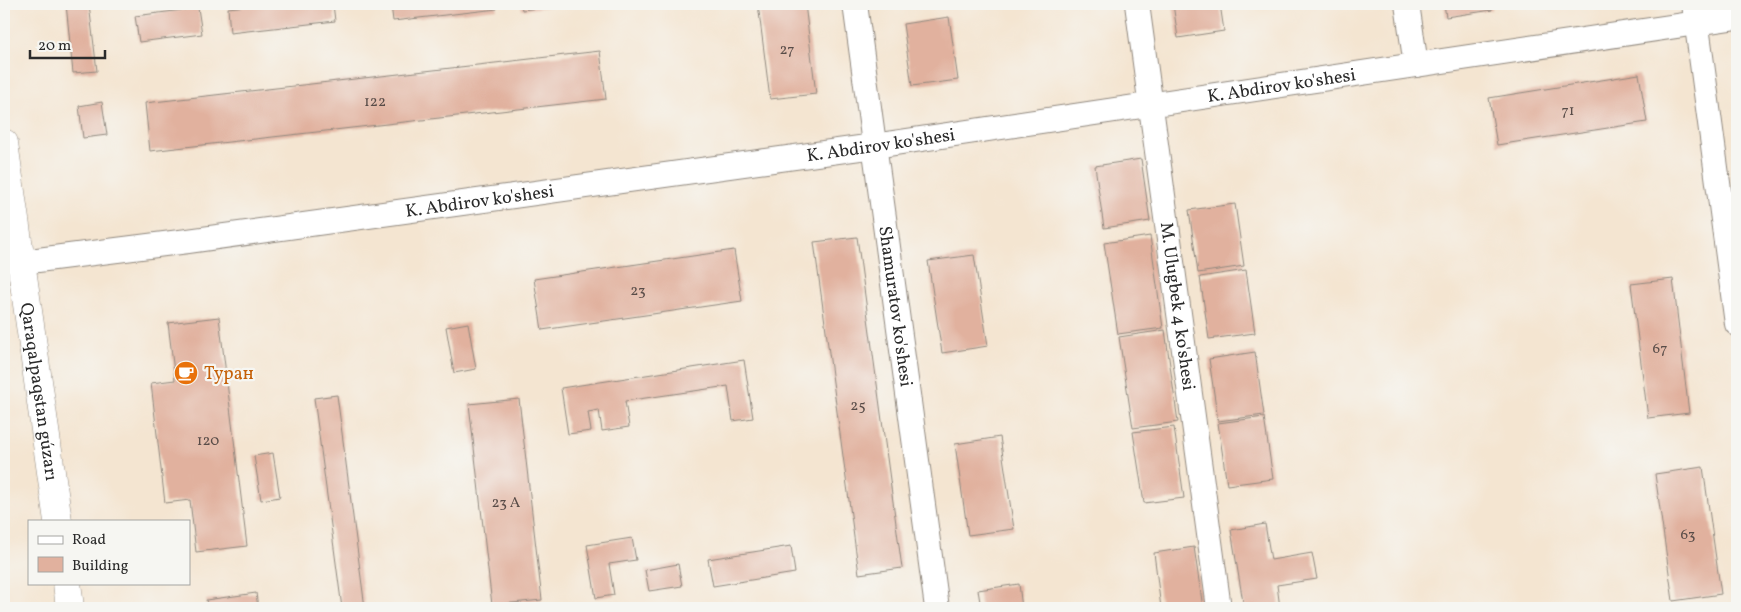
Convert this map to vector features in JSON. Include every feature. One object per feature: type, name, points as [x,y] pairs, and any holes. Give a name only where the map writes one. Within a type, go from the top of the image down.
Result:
[{"type":"street","name":"Shamuratov ko'shesi","points":[[855,4],[937,608]]},
{"type":"street","name":"M. Ulugbek 4 ko'shesi","points":[[1137,4],[1219,608]]},
{"type":"street","points":[[1408,4],[1416,65]]},
{"type":"street","name":"K. Abdirov ko'shesi","points":[[13,260],[208,239],[874,146],[1416,65],[1695,13],[1737,17]]},
{"type":"street","points":[[1695,13],[1737,324]]},
{"type":"street","name":"Qaraqalpaqstan gúzarı","points":[[4,143],[13,260],[58,520]]},
{"type":"street","points":[[67,584],[70,608]]},
{"type":"building","points":[[66,4],[89,4],[97,71],[73,73]]},
{"type":"building","points":[[265,4],[333,4],[335,21],[230,33],[228,8]]},
{"type":"building","points":[[391,4],[496,4],[497,9],[393,21]]},
{"type":"building","points":[[521,4],[561,4],[561,5],[522,10]]},
{"type":"building","points":[[758,4],[805,4],[816,94],[770,99]]},
{"type":"building","points":[[1173,4],[1220,4],[1224,31],[1178,38]]},
{"type":"building","points":[[1444,4],[1491,4],[1492,10],[1446,17]]},
{"type":"building","points":[[198,8],[202,34],[139,42],[135,16]]},
{"type":"building","points":[[949,17],[958,80],[912,86],[903,24]]},
{"type":"building","points":[[600,51],[606,99],[150,151],[145,103]]},
{"type":"building","points":[[1639,74],[1647,122],[1497,145],[1489,98]]},
{"type":"building","points":[[102,102],[107,135],[83,138],[79,106]]},
{"type":"building","points":[[1141,159],[1150,221],[1104,228],[1095,166]]},
{"type":"building","points":[[1235,204],[1244,266],[1198,273],[1189,210]]},
{"type":"building","points":[[1150,236],[1163,328],[1118,334],[1104,243]]},
{"type":"building","points":[[857,237],[902,568],[859,574],[814,242]]},
{"type":"building","points":[[734,250],[742,301],[542,330],[534,279]]},
{"type":"building","points":[[974,255],[988,346],[942,353],[928,261]]},
{"type":"building","points":[[1246,270],[1255,333],[1209,339],[1200,277]]},
{"type":"building","points":[[1673,279],[1689,413],[1648,418],[1631,284]]},
{"type":"building","points":[[219,317],[247,546],[196,552],[190,500],[165,503],[151,383],[175,380],[168,323]]},
{"type":"building","points":[[468,323],[476,369],[454,373],[446,327]]},
{"type":"building","points":[[1165,330],[1178,422],[1133,428],[1119,337]]},
{"type":"building","points":[[1255,352],[1264,415],[1218,421],[1209,359]]},
{"type":"building","points":[[744,360],[753,418],[733,421],[728,386],[625,401],[629,427],[602,431],[599,410],[588,412],[591,431],[568,434],[561,388]]},
{"type":"building","points":[[337,395],[365,608],[342,608],[314,398]]},
{"type":"building","points":[[519,399],[542,600],[492,605],[469,404]]},
{"type":"building","points":[[1264,417],[1273,479],[1227,485],[1218,423]]},
{"type":"building","points":[[1174,427],[1184,498],[1144,503],[1133,432]]},
{"type":"building","points":[[1000,437],[1014,529],[968,535],[955,444]]},
{"type":"building","points":[[273,453],[280,497],[261,500],[254,456]]},
{"type":"building","points":[[1703,467],[1721,594],[1673,601],[1655,474]]},
{"type":"building","points":[[1265,524],[1271,560],[1312,553],[1317,579],[1277,585],[1280,608],[1244,608],[1231,530]]},
{"type":"building","points":[[632,538],[636,560],[609,564],[614,595],[596,598],[587,545]]},
{"type":"building","points":[[791,546],[795,573],[713,586],[708,559]]},
{"type":"building","points":[[1194,547],[1203,608],[1161,608],[1154,553]]},
{"type":"building","points":[[678,564],[682,586],[649,591],[645,570]]},
{"type":"building","points":[[1019,584],[1022,608],[981,608],[978,590]]},
{"type":"building","points":[[256,593],[258,608],[208,608],[206,600]]},
{"type":"place","name":"Туран","points":[[186,373]]}]
